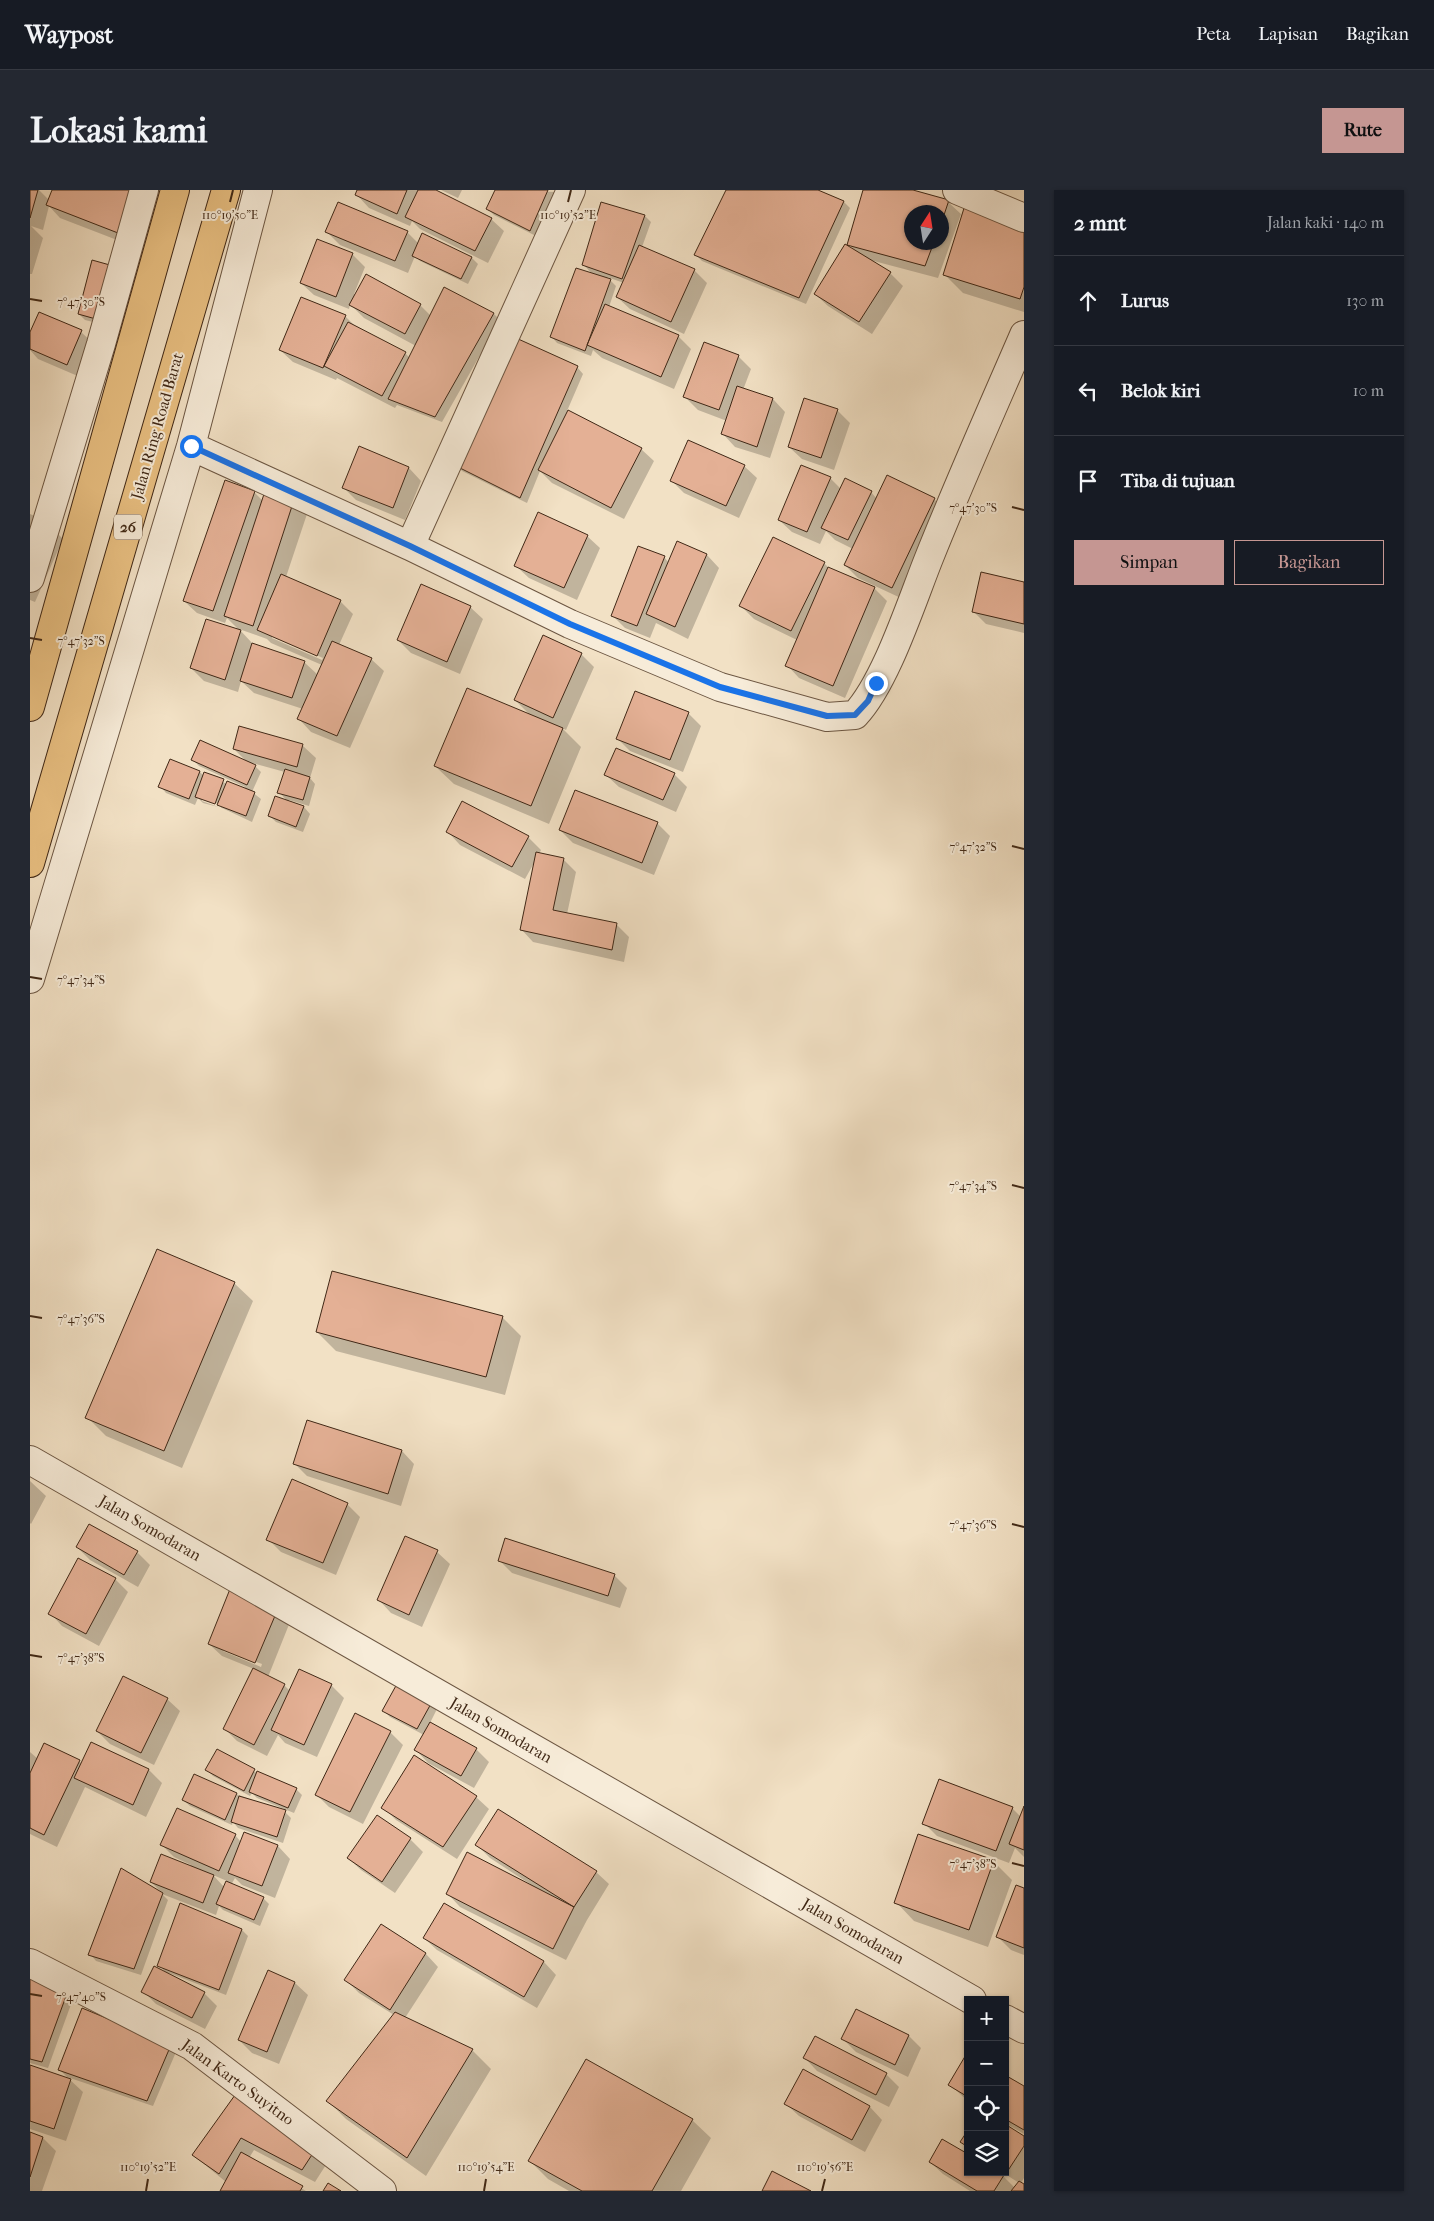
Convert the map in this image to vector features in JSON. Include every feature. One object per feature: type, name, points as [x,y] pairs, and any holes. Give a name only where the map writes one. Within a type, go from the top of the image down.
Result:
[{"type":"highway","points":[[30,707],[175,190]]},
{"type":"highway","name":"Jalan Ring Road Barat","points":[[30,863],[226,190]]},
{"type":"street","points":[[30,578],[98,354],[144,190]]},
{"type":"street","points":[[30,979],[191,446],[255,190]]},
{"type":"street","points":[[410,546],[571,190]]},
{"type":"street","points":[[957,190],[1024,218]]},
{"type":"street","points":[[191,446],[410,546],[570,624],[720,687],[827,716],[855,715],[868,701],[890,655],[948,512],[1024,335]]},
{"type":"street","name":"Jalan Somodaran","points":[[30,1460],[965,1996]]},
{"type":"street","name":"Jalan Karto Suyitno","points":[[30,1963],[192,2046],[382,2191]]},
{"type":"street","points":[[1009,2020],[1024,2029]]},
{"type":"building","points":[[30,190],[38,190],[30,218]]},
{"type":"building","points":[[52,190],[134,190],[118,233],[46,205]]},
{"type":"building","points":[[357,190],[407,190],[397,214],[355,195]]},
{"type":"building","points":[[418,190],[436,190],[492,218],[475,251],[405,217]]},
{"type":"building","points":[[495,190],[548,190],[530,231],[486,209]]},
{"type":"building","points":[[726,190],[818,190],[844,201],[799,298],[694,255]]},
{"type":"building","points":[[863,190],[913,190],[949,200],[947,205],[904,205],[904,250],[931,250],[925,266],[847,245]]},
{"type":"building","points":[[338,202],[408,231],[395,261],[325,232]]},
{"type":"building","points":[[601,202],[645,215],[622,279],[582,265]]},
{"type":"building","points":[[965,205],[1024,224],[1024,287],[1020,299],[943,275]]},
{"type":"building","points":[[422,233],[472,257],[461,279],[412,256]]},
{"type":"building","points":[[317,239],[353,253],[336,297],[300,283]]},
{"type":"building","points":[[845,244],[891,272],[859,322],[814,294]]},
{"type":"building","points":[[639,245],[695,269],[671,322],[616,297]]},
{"type":"building","points":[[92,260],[117,267],[103,321],[78,314]]},
{"type":"building","points":[[576,268],[611,279],[585,351],[550,337]]},
{"type":"building","points":[[366,274],[421,304],[405,334],[349,305]]},
{"type":"building","points":[[444,287],[494,313],[435,417],[388,399]]},
{"type":"building","points":[[301,297],[346,315],[323,368],[279,350]]},
{"type":"building","points":[[605,304],[679,335],[661,377],[587,345]]},
{"type":"building","points":[[39,312],[82,330],[67,365],[30,349],[30,332]]},
{"type":"building","points":[[348,322],[406,352],[382,396],[324,366]]},
{"type":"building","points":[[516,338],[578,366],[520,498],[454,465]]},
{"type":"building","points":[[704,342],[739,355],[719,410],[683,397]]},
{"type":"building","points":[[737,386],[773,398],[757,447],[721,434]]},
{"type":"building","points":[[804,398],[838,409],[821,458],[788,447]]},
{"type":"building","points":[[568,410],[642,448],[611,508],[538,470]]},
{"type":"building","points":[[688,440],[745,465],[726,506],[670,481]]},
{"type":"building","points":[[359,446],[409,467],[393,508],[342,488]]},
{"type":"building","points":[[801,465],[831,477],[807,532],[778,520]]},
{"type":"building","points":[[887,475],[935,498],[892,588],[844,565]]},
{"type":"building","points":[[845,478],[872,491],[848,540],[821,528]]},
{"type":"building","points":[[225,480],[255,491],[213,611],[183,601]]},
{"type":"building","points":[[265,491],[294,500],[253,626],[224,616]]},
{"type":"building","points":[[538,512],[588,535],[564,588],[514,566]]},
{"type":"building","points":[[773,537],[825,562],[791,631],[739,606]]},
{"type":"building","points":[[677,541],[707,554],[675,627],[646,614]]},
{"type":"building","points":[[638,546],[665,556],[637,626],[611,616]]},
{"type":"building","points":[[828,567],[875,587],[833,686],[785,666]]},
{"type":"building","points":[[981,572],[1024,582],[1024,624],[972,612]]},
{"type":"building","points":[[281,574],[341,600],[317,656],[257,630]]},
{"type":"building","points":[[421,584],[471,606],[447,662],[397,640]]},
{"type":"building","points":[[206,619],[241,630],[225,680],[190,668]]},
{"type":"building","points":[[543,635],[582,653],[553,718],[514,700]]},
{"type":"building","points":[[332,641],[372,658],[337,736],[297,719]]},
{"type":"building","points":[[252,643],[305,661],[292,698],[240,681]]},
{"type":"building","points":[[467,688],[563,728],[531,806],[434,766]]},
{"type":"building","points":[[635,691],[689,712],[670,760],[616,739]]},
{"type":"building","points":[[239,726],[303,744],[297,767],[233,749]]},
{"type":"building","points":[[200,740],[256,765],[247,785],[191,760]]},
{"type":"building","points":[[616,748],[675,773],[663,800],[604,775]]},
{"type":"building","points":[[170,759],[200,771],[189,799],[158,787]]},
{"type":"building","points":[[285,769],[310,777],[303,800],[277,793]]},
{"type":"building","points":[[204,772],[224,779],[215,804],[195,797]]},
{"type":"building","points":[[227,781],[255,792],[246,816],[217,805]]},
{"type":"building","points":[[575,790],[658,822],[642,863],[559,830]]},
{"type":"building","points":[[275,796],[304,806],[296,827],[268,816]]},
{"type":"building","points":[[462,801],[529,836],[512,867],[446,832]]},
{"type":"building","points":[[536,852],[564,858],[553,910],[617,923],[612,950],[520,930]]},
{"type":"building","points":[[157,1249],[235,1282],[164,1451],[85,1418]]},
{"type":"building","points":[[332,1271],[503,1316],[486,1377],[316,1332]]},
{"type":"building","points":[[307,1420],[402,1450],[388,1494],[293,1464]]},
{"type":"building","points":[[292,1479],[348,1503],[323,1563],[266,1540]]},
{"type":"building","points":[[89,1524],[138,1551],[124,1575],[76,1547]]},
{"type":"building","points":[[405,1536],[438,1550],[409,1615],[377,1600]]},
{"type":"building","points":[[505,1538],[615,1574],[608,1596],[498,1561]]},
{"type":"building","points":[[78,1558],[116,1578],[86,1634],[48,1614]]},
{"type":"building","points":[[232,1584],[280,1604],[255,1663],[208,1644]]},
{"type":"building","points":[[253,1668],[285,1684],[254,1745],[223,1729]]},
{"type":"building","points":[[299,1669],[332,1684],[304,1745],[271,1730]]},
{"type":"building","points":[[123,1676],[168,1698],[141,1753],[96,1731]]},
{"type":"building","points":[[398,1682],[433,1700],[417,1729],[382,1711]]},
{"type":"building","points":[[355,1713],[391,1731],[350,1812],[315,1795]]},
{"type":"building","points":[[430,1722],[477,1748],[461,1776],[414,1750]]},
{"type":"building","points":[[91,1742],[149,1769],[133,1805],[74,1778]]},
{"type":"building","points":[[44,1743],[80,1760],[44,1835],[30,1828],[30,1773]]},
{"type":"building","points":[[217,1749],[255,1769],[244,1791],[205,1770]]},
{"type":"building","points":[[414,1755],[477,1796],[443,1847],[381,1808]]},
{"type":"building","points":[[257,1771],[297,1788],[288,1808],[249,1792]]},
{"type":"building","points":[[194,1774],[237,1793],[225,1820],[182,1800]]},
{"type":"building","points":[[939,1779],[1013,1807],[996,1851],[922,1824]]},
{"type":"building","points":[[239,1796],[286,1810],[277,1837],[231,1822]]},
{"type":"building","points":[[1024,1806],[1024,1850],[1009,1844]]},
{"type":"building","points":[[177,1808],[236,1834],[219,1871],[160,1845]]},
{"type":"building","points":[[498,1809],[597,1871],[574,1907],[475,1845]]},
{"type":"building","points":[[377,1815],[411,1838],[382,1882],[347,1858]]},
{"type":"building","points":[[244,1832],[278,1845],[262,1886],[228,1873]]},
{"type":"building","points":[[918,1834],[994,1860],[969,1930],[894,1903]]},
{"type":"building","points":[[467,1852],[574,1907],[553,1949],[446,1894]]},
{"type":"building","points":[[161,1854],[214,1875],[203,1903],[150,1882]]},
{"type":"building","points":[[121,1868],[163,1893],[134,1969],[88,1955]]},
{"type":"building","points":[[226,1881],[264,1897],[254,1920],[216,1904]]},
{"type":"building","points":[[1016,1885],[1024,1888],[1024,1948],[996,1937]]},
{"type":"building","points":[[180,1903],[242,1929],[219,1990],[157,1966]]},
{"type":"building","points":[[444,1903],[544,1961],[524,1997],[423,1938]]},
{"type":"building","points":[[381,1924],[426,1953],[390,2010],[344,1980]]},
{"type":"building","points":[[154,1966],[205,1992],[192,2018],[141,1992]]},
{"type":"building","points":[[268,1970],[295,1982],[267,2052],[238,2040]]},
{"type":"building","points":[[30,1974],[69,1988],[42,2062],[30,2059]]},
{"type":"building","points":[[82,2008],[171,2045],[147,2101],[58,2070]]},
{"type":"building","points":[[856,2009],[909,2035],[895,2065],[841,2039]]},
{"type":"building","points":[[395,2012],[473,2049],[407,2158],[326,2101]]},
{"type":"building","points":[[815,2036],[887,2073],[876,2095],[803,2058]]},
{"type":"building","points":[[964,2058],[964,2095],[948,2085]]},
{"type":"building","points":[[586,2059],[693,2119],[652,2191],[582,2191],[528,2161]]},
{"type":"building","points":[[30,2065],[71,2079],[54,2129],[30,2121]]},
{"type":"building","points":[[803,2069],[870,2106],[852,2140],[784,2104]]},
{"type":"building","points":[[1009,2077],[1024,2086],[1024,2130],[1009,2121]]},
{"type":"building","points":[[235,2095],[319,2144],[302,2170],[241,2138],[219,2174],[192,2155]]},
{"type":"building","points":[[1009,2127],[1024,2136],[1024,2146],[1009,2169]]},
{"type":"building","points":[[30,2132],[43,2137],[30,2177]]},
{"type":"building","points":[[964,2136],[964,2144],[960,2142]]},
{"type":"building","points":[[942,2139],[964,2152],[964,2176],[1003,2176],[994,2191],[977,2191],[929,2162]]},
{"type":"building","points":[[241,2152],[303,2186],[300,2191],[220,2191]]},
{"type":"building","points":[[772,2171],[811,2191],[762,2191]]},
{"type":"building","points":[[1019,2181],[1024,2184],[1024,2191],[1011,2191]]},
{"type":"building","points":[[328,2183],[341,2191],[323,2191]]},
{"type":"route","points":[[191,446],[410,546],[570,624],[720,687],[827,716],[855,715],[868,701],[876,683]]}]
